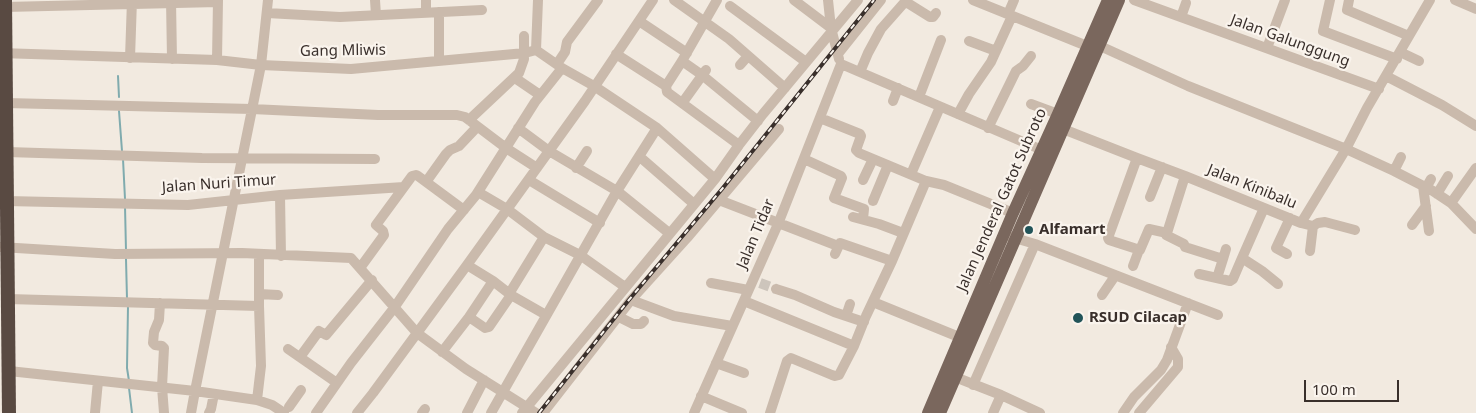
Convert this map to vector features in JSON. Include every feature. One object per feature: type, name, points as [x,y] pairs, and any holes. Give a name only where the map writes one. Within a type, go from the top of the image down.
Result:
[{"type":"highway","points":[[5,4],[3,53],[6,103],[3,120],[7,152],[3,179],[6,201],[4,247],[8,371],[4,395],[8,413]]},
{"type":"main road","name":"Jalan Jenderal Gatot Subroto","points":[[940,413],[960,337],[1063,129],[1094,46],[1108,0]]},
{"type":"main road","name":"Jalan Jenderal Gatot Subroto","points":[[928,413],[950,375],[1010,237],[1013,213],[1058,114],[1119,0]]},
{"type":"street","points":[[191,413],[261,65],[268,0]]},
{"type":"street","points":[[375,0],[376,15]]},
{"type":"street","points":[[426,0],[426,12]]},
{"type":"street","points":[[538,0],[536,50],[657,128],[715,179]]},
{"type":"street","points":[[316,413],[394,308],[448,229],[478,192],[559,66],[567,42],[598,0]]},
{"type":"street","points":[[357,413],[529,180],[653,0]]},
{"type":"street","points":[[674,0],[724,34],[785,88]]},
{"type":"street","points":[[717,0],[685,57],[666,86],[667,92],[739,145]]},
{"type":"street","points":[[794,0],[831,29]]},
{"type":"street","points":[[828,0],[831,29],[841,64],[1042,150]]},
{"type":"street","points":[[524,410],[715,179],[739,145],[831,29],[858,0]]},
{"type":"street","points":[[838,54],[881,0]]},
{"type":"street","points":[[958,114],[991,62],[1014,0]]},
{"type":"street","name":"Jalan Galunggung","points":[[1134,0],[1379,89]]},
{"type":"street","points":[[1268,48],[1285,0]]},
{"type":"street","points":[[1330,0],[1322,31],[1419,61]]},
{"type":"street","points":[[1349,0],[1346,7],[1347,10],[1409,36]]},
{"type":"street","name":"Jalan Kinibalu","points":[[1063,129],[1301,223],[1346,149],[1430,0]]},
{"type":"street","points":[[1455,0],[1476,9]]},
{"type":"street","points":[[5,4],[218,1],[217,60]]},
{"type":"street","points":[[977,1],[1094,46],[1346,149],[1430,188],[1451,203],[1476,228]]},
{"type":"street","points":[[130,58],[132,2]]},
{"type":"street","points":[[171,2],[172,59]]},
{"type":"street","points":[[860,72],[881,29],[904,2],[930,17],[933,18],[936,13]]},
{"type":"street","points":[[1181,17],[1186,3]]},
{"type":"street","points":[[730,6],[806,62]]},
{"type":"street","points":[[267,13],[340,17],[482,10]]},
{"type":"street","points":[[438,12],[439,60]]},
{"type":"street","points":[[639,22],[685,57],[758,121]]},
{"type":"street","points":[[469,120],[515,78],[522,66],[525,53],[524,36]]},
{"type":"street","points":[[919,97],[941,40]]},
{"type":"street","points":[[969,41],[996,51]]},
{"type":"street","name":"Gang Mliwis","points":[[3,53],[217,60],[261,65],[351,69],[525,53],[536,50]]},
{"type":"street","points":[[616,54],[666,86]]},
{"type":"street","points":[[740,64],[748,56]]},
{"type":"street","points":[[988,128],[1016,71],[1031,56]]},
{"type":"street","name":"Jalan Tidar","points":[[694,413],[732,326],[754,285],[841,64]]},
{"type":"street","points":[[682,102],[704,73]]},
{"type":"street","points":[[1386,76],[1442,105],[1476,126]]},
{"type":"street","points":[[515,78],[540,95]]},
{"type":"street","points":[[893,101],[898,88]]},
{"type":"street","points":[[6,103],[378,115],[457,115],[469,120],[477,128],[537,168]]},
{"type":"street","points":[[1031,104],[1058,114]]},
{"type":"street","points":[[911,174],[940,107]]},
{"type":"street","points":[[820,118],[860,134],[856,151],[926,181],[944,185],[1013,213]]},
{"type":"street","points":[[464,210],[426,182],[446,154],[459,146],[477,128]]},
{"type":"street","points":[[518,128],[548,152],[618,191],[669,233]]},
{"type":"street","points":[[491,413],[546,314],[657,128]]},
{"type":"street","points":[[543,413],[632,300],[779,129]]},
{"type":"street","points":[[576,168],[587,151]]},
{"type":"street","points":[[7,152],[375,159]]},
{"type":"street","points":[[640,157],[694,204]]},
{"type":"street","points":[[1394,172],[1401,157]]},
{"type":"street","points":[[1137,158],[1108,238],[1110,241],[1139,250]]},
{"type":"street","points":[[804,159],[842,177],[834,198],[864,209],[858,218],[903,233]]},
{"type":"street","points":[[863,180],[873,159]]},
{"type":"street","points":[[872,201],[888,165]]},
{"type":"street","points":[[1150,197],[1162,167]]},
{"type":"street","points":[[1451,203],[1476,168]]},
{"type":"street","name":"Jalan Nuri Timur","points":[[6,201],[188,205],[233,199],[404,186],[410,178],[416,175],[426,182]]},
{"type":"street","points":[[1166,237],[1185,176]]},
{"type":"street","points":[[1412,225],[1425,208],[1430,188],[1448,176]]},
{"type":"street","points":[[529,180],[600,223]]},
{"type":"street","points":[[770,413],[789,358],[792,357],[838,376],[854,346],[892,262],[926,181]]},
{"type":"street","points":[[360,268],[384,235],[383,231],[376,227],[376,225],[404,186]]},
{"type":"street","points":[[478,192],[506,209],[544,237],[580,256],[625,287]]},
{"type":"street","points":[[280,195],[281,256]]},
{"type":"street","points":[[719,200],[836,250],[839,243],[842,243],[892,262]]},
{"type":"street","points":[[1199,274],[1229,282],[1234,279],[1264,208]]},
{"type":"street","points":[[1425,208],[1429,232]]},
{"type":"street","points":[[1287,254],[1276,248],[1290,218]]},
{"type":"street","points":[[1301,223],[1312,226],[1325,222],[1355,230]]},
{"type":"street","points":[[1310,251],[1312,226]]},
{"type":"street","points":[[1133,266],[1149,229],[1184,244],[1185,248],[1224,254],[1217,278]]},
{"type":"street","points":[[469,317],[485,328],[489,327],[544,237]]},
{"type":"street","points":[[1010,237],[1035,244],[1218,315]]},
{"type":"street","points":[[974,385],[1023,267],[1035,244]]},
{"type":"street","points":[[4,247],[126,254],[223,253],[351,258],[417,333],[466,369],[503,392],[524,410],[536,413]]},
{"type":"street","points":[[257,400],[261,366],[260,254]]},
{"type":"street","points":[[1242,258],[1264,267],[1278,284]]},
{"type":"street","points":[[467,266],[493,281],[510,294],[546,314]]},
{"type":"street","points":[[1102,295],[1115,276]]},
{"type":"street","points":[[300,357],[319,330],[326,335],[372,280]]},
{"type":"street","points":[[442,352],[469,317],[493,281]]},
{"type":"street","points":[[711,283],[754,285]]},
{"type":"street","points":[[776,289],[864,322]]},
{"type":"street","points":[[259,294],[278,295]]},
{"type":"street","points":[[632,300],[674,316],[732,326]]},
{"type":"street","points":[[6,301],[259,306]]},
{"type":"street","points":[[744,301],[854,346]]},
{"type":"street","points":[[873,302],[960,337]]},
{"type":"street","points":[[160,303],[159,320],[154,332],[153,343],[164,348],[162,387],[164,413]]},
{"type":"street","points":[[1139,413],[1165,373],[1171,347],[1188,303]]},
{"type":"street","points":[[846,316],[850,304]]},
{"type":"street","points":[[619,317],[633,324],[641,324],[644,321]]},
{"type":"street","points":[[288,349],[337,383]]},
{"type":"street","points":[[716,363],[744,373]]},
{"type":"street","points":[[8,371],[195,391],[257,400],[286,411],[301,390]]},
{"type":"street","points":[[1123,413],[1134,397],[1165,373]]},
{"type":"street","points":[[950,375],[1001,395],[1036,412]]},
{"type":"street","points":[[466,413],[484,380]]},
{"type":"street","points":[[95,413],[98,381]]},
{"type":"street","points":[[209,413],[214,394]]},
{"type":"street","points":[[994,413],[1001,395]]},
{"type":"street","points":[[701,396],[742,413]]},
{"type":"waterway","points":[[118,76],[119,97]]},
{"type":"waterway","points":[[119,111],[122,151]]},
{"type":"waterway","points":[[123,159],[125,199]]},
{"type":"waterway","points":[[125,206],[126,251]]},
{"type":"waterway","points":[[126,259],[127,299]]},
{"type":"waterway","points":[[128,306],[127,368],[129,381]]},
{"type":"waterway","points":[[129,388],[132,413]]},
{"type":"tunnel","points":[[760,283],[776,289]]},
{"type":"railway","points":[[539,413],[874,0]]},
{"type":"place","name":"Alfamart","points":[[1029,230]]},
{"type":"place","name":"RSUD Cilacap","points":[[1078,318]]}]
